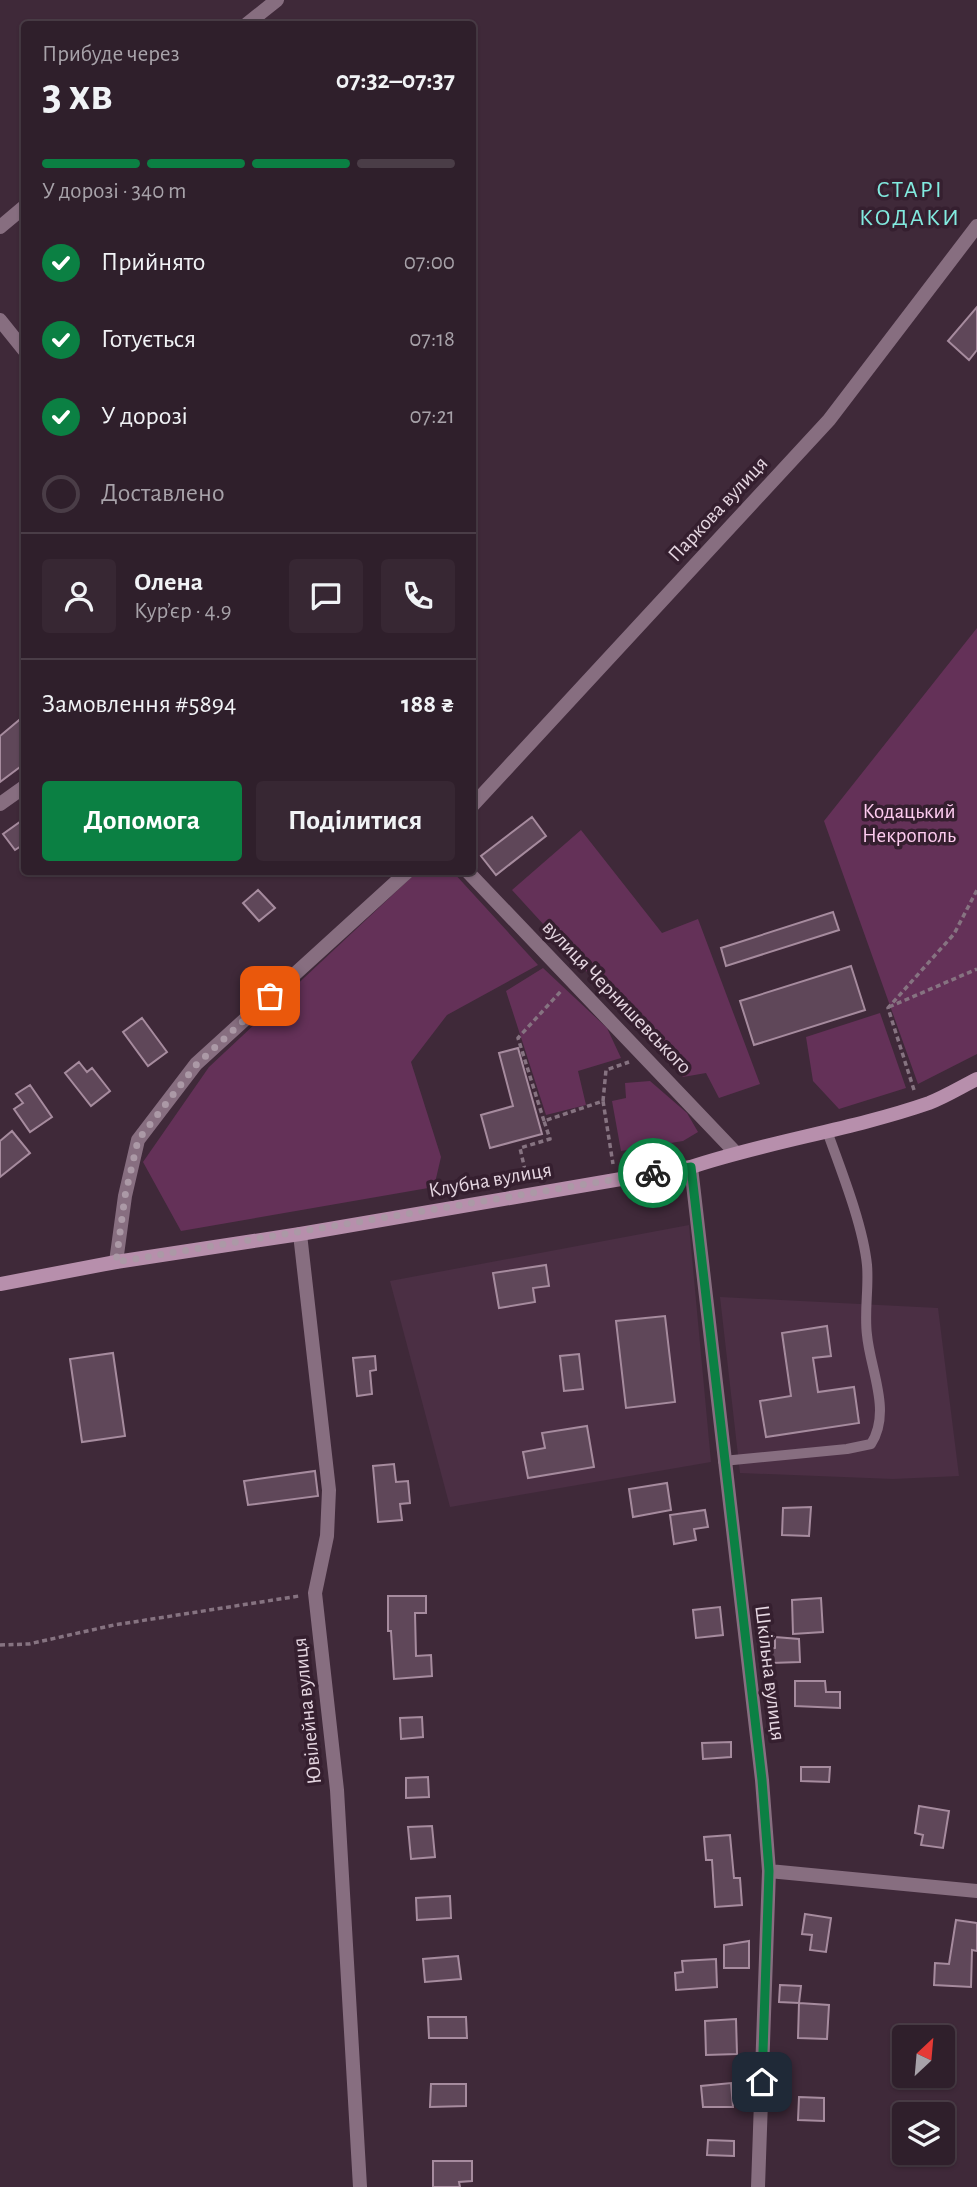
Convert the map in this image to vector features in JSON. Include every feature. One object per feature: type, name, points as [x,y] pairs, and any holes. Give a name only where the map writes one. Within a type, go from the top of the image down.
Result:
[{"type":"street","points":[[251,21],[277,0]]},
{"type":"street","points":[[0,227],[21,210]]},
{"type":"street","name":"Паркова вулиця","points":[[476,802],[829,421],[977,226]]},
{"type":"street","points":[[0,320],[21,346]]},
{"type":"street","points":[[0,804],[21,789]]},
{"type":"street","points":[[116,1262],[125,1196],[138,1140],[196,1065],[404,875]]},
{"type":"street","name":"вулиця Чернишевського","points":[[471,875],[735,1152]]},
{"type":"street","name":"Клубна вулиця","points":[[0,1284],[116,1262],[300,1234],[691,1167],[735,1152],[919,1106],[977,1079]]},
{"type":"street","name":"Шкільна вулиця","points":[[691,1167],[762,1780],[769,1871],[758,2187]]},
{"type":"street","name":"Ювілейна вулиця","points":[[300,1234],[328,1490],[327,1536],[315,1593],[337,1790],[360,2187]]},
{"type":"street","points":[[769,1871],[977,1891]]},
{"type":"lane","points":[[723,1461],[847,1450],[871,1444],[878,1434],[879,1396],[867,1335],[867,1264],[842,1173],[827,1131]]},
{"type":"path","points":[[888,1008],[954,934],[977,890]]},
{"type":"path","points":[[888,1008],[977,969]]},
{"type":"path","points":[[530,1194],[520,1148],[550,1139],[518,1038],[571,980]]},
{"type":"path","points":[[888,1008],[919,1106]]},
{"type":"path","points":[[615,1180],[603,1101],[606,1070],[645,1057]]},
{"type":"path","points":[[544,1121],[603,1101]]},
{"type":"path","points":[[0,1645],[29,1644],[114,1625],[315,1593]]},
{"type":"shaded area","points":[[689,1225],[711,1462],[450,1507],[390,1281]]},
{"type":"shaded area","points":[[720,1297],[938,1308],[959,1476],[893,1479],[740,1473]]},
{"type":"green space","name":"Кодацький Некрополь","points":[[977,628],[977,1054],[918,1084],[824,821]]},
{"type":"green space","points":[[581,830],[662,933],[698,919],[760,1084],[719,1098],[706,1073],[683,1077],[512,890]]},
{"type":"green space","points":[[414,875],[456,875],[538,965],[447,1015],[411,1062],[441,1157],[434,1187],[181,1231],[143,1162],[209,1067]]},
{"type":"green space","points":[[543,968],[607,1028],[621,1058],[578,1071],[586,1105],[546,1115],[506,991]]},
{"type":"green space","points":[[880,1013],[906,1088],[839,1109],[813,1081],[806,1037]]},
{"type":"green space","points":[[650,1081],[687,1113],[698,1132],[683,1141],[621,1151],[612,1101],[626,1098],[625,1083]]},
{"type":"building","points":[[977,307],[977,350],[969,360],[948,341]]},
{"type":"building","points":[[21,718],[21,766],[0,782],[0,736]]},
{"type":"building","points":[[532,817],[546,836],[496,875],[481,856]]},
{"type":"building","points":[[21,821],[21,846],[15,850],[3,834]]},
{"type":"building","points":[[258,890],[275,908],[259,921],[243,903]]},
{"type":"building","points":[[833,912],[839,930],[726,966],[721,948]]},
{"type":"building","points":[[851,966],[865,1010],[754,1045],[740,1001]]},
{"type":"building","points":[[142,1018],[167,1052],[148,1066],[123,1032]]},
{"type":"building","points":[[518,1048],[542,1134],[490,1148],[481,1115],[513,1106],[499,1053]]},
{"type":"building","points":[[79,1062],[87,1072],[92,1068],[110,1091],[91,1106],[65,1073]]},
{"type":"building","points":[[30,1085],[52,1117],[30,1132],[14,1109],[23,1103],[16,1094]]},
{"type":"building","points":[[12,1131],[30,1153],[0,1177],[0,1141]]},
{"type":"building","points":[[546,1265],[549,1286],[533,1288],[535,1302],[499,1308],[493,1273]]},
{"type":"building","points":[[665,1316],[675,1402],[626,1408],[616,1321]]},
{"type":"building","points":[[827,1326],[831,1356],[813,1358],[818,1392],[854,1387],[859,1423],[766,1437],[760,1401],[791,1396],[782,1333]]},
{"type":"building","points":[[113,1353],[125,1436],[82,1442],[70,1359]]},
{"type":"building","points":[[579,1354],[583,1389],[564,1391],[560,1356]]},
{"type":"building","points":[[375,1356],[376,1370],[370,1371],[372,1394],[357,1396],[353,1358]]},
{"type":"building","points":[[587,1426],[594,1467],[528,1478],[523,1452],[545,1448],[542,1433]]},
{"type":"building","points":[[394,1464],[396,1482],[408,1481],[410,1503],[400,1504],[402,1520],[378,1522],[373,1466]]},
{"type":"building","points":[[315,1471],[318,1496],[248,1505],[244,1481]]},
{"type":"building","points":[[667,1483],[671,1510],[633,1517],[629,1489]]},
{"type":"building","points":[[811,1507],[809,1536],[782,1535],[783,1508]]},
{"type":"building","points":[[705,1510],[708,1527],[694,1529],[696,1540],[674,1544],[670,1515]]},
{"type":"building","points":[[388,1596],[426,1596],[426,1613],[415,1613],[416,1656],[431,1655],[432,1676],[394,1679],[391,1631],[388,1631]]},
{"type":"building","points":[[821,1598],[823,1632],[793,1634],[792,1600]]},
{"type":"building","points":[[720,1607],[723,1635],[696,1638],[693,1610]]},
{"type":"building","points":[[775,1637],[799,1639],[800,1662],[771,1663],[770,1649],[775,1648]]},
{"type":"building","points":[[795,1681],[825,1681],[826,1692],[840,1692],[840,1708],[795,1706]]},
{"type":"building","points":[[422,1717],[423,1737],[401,1739],[400,1718]]},
{"type":"building","points":[[731,1742],[731,1757],[703,1759],[702,1743]]},
{"type":"building","points":[[801,1767],[830,1767],[829,1782],[801,1781]]},
{"type":"building","points":[[428,1777],[429,1797],[406,1798],[406,1778]]},
{"type":"building","points":[[919,1806],[949,1811],[943,1848],[921,1845],[923,1835],[915,1833]]},
{"type":"building","points":[[432,1826],[435,1857],[411,1859],[408,1827]]},
{"type":"building","points":[[730,1835],[734,1878],[740,1878],[742,1905],[715,1907],[712,1860],[706,1860],[704,1837]]},
{"type":"building","points":[[450,1896],[451,1918],[417,1920],[416,1898]]},
{"type":"building","points":[[805,1914],[831,1918],[826,1952],[810,1950],[812,1935],[802,1934]]},
{"type":"building","points":[[956,1920],[977,1923],[977,1951],[972,1950],[971,1987],[934,1985],[935,1963],[949,1964]]},
{"type":"building","points":[[749,1941],[749,1968],[724,1968],[724,1945]]},
{"type":"building","points":[[458,1956],[461,1979],[425,1982],[423,1959]]},
{"type":"building","points":[[716,1959],[717,1987],[676,1990],[675,1973],[683,1972],[682,1961]]},
{"type":"building","points":[[780,1985],[801,1986],[799,2003],[779,2002]]},
{"type":"building","points":[[799,2003],[829,2005],[827,2039],[798,2038]]},
{"type":"building","points":[[428,2017],[466,2017],[467,2038],[429,2038]]},
{"type":"building","points":[[736,2019],[737,2054],[706,2055],[705,2021]]},
{"type":"building","points":[[731,2083],[733,2107],[703,2107],[701,2086]]},
{"type":"building","points":[[431,2084],[466,2084],[466,2106],[430,2107]]},
{"type":"building","points":[[799,2097],[824,2098],[824,2121],[798,2120]]},
{"type":"building","points":[[708,2140],[734,2141],[734,2156],[707,2155]]},
{"type":"building","points":[[433,2161],[472,2161],[472,2181],[459,2182],[460,2187],[433,2187]]},
{"type":"way so far","points":[[270,996],[196,1065],[138,1140],[125,1196],[116,1262],[300,1234],[653,1173]]},
{"type":"district","name":"СТАРІ КОДАКИ","points":[[910,204]]},
{"type":"route","points":[[653,1173],[691,1167],[713,1383],[762,1780],[769,1871],[762,2082]]}]
